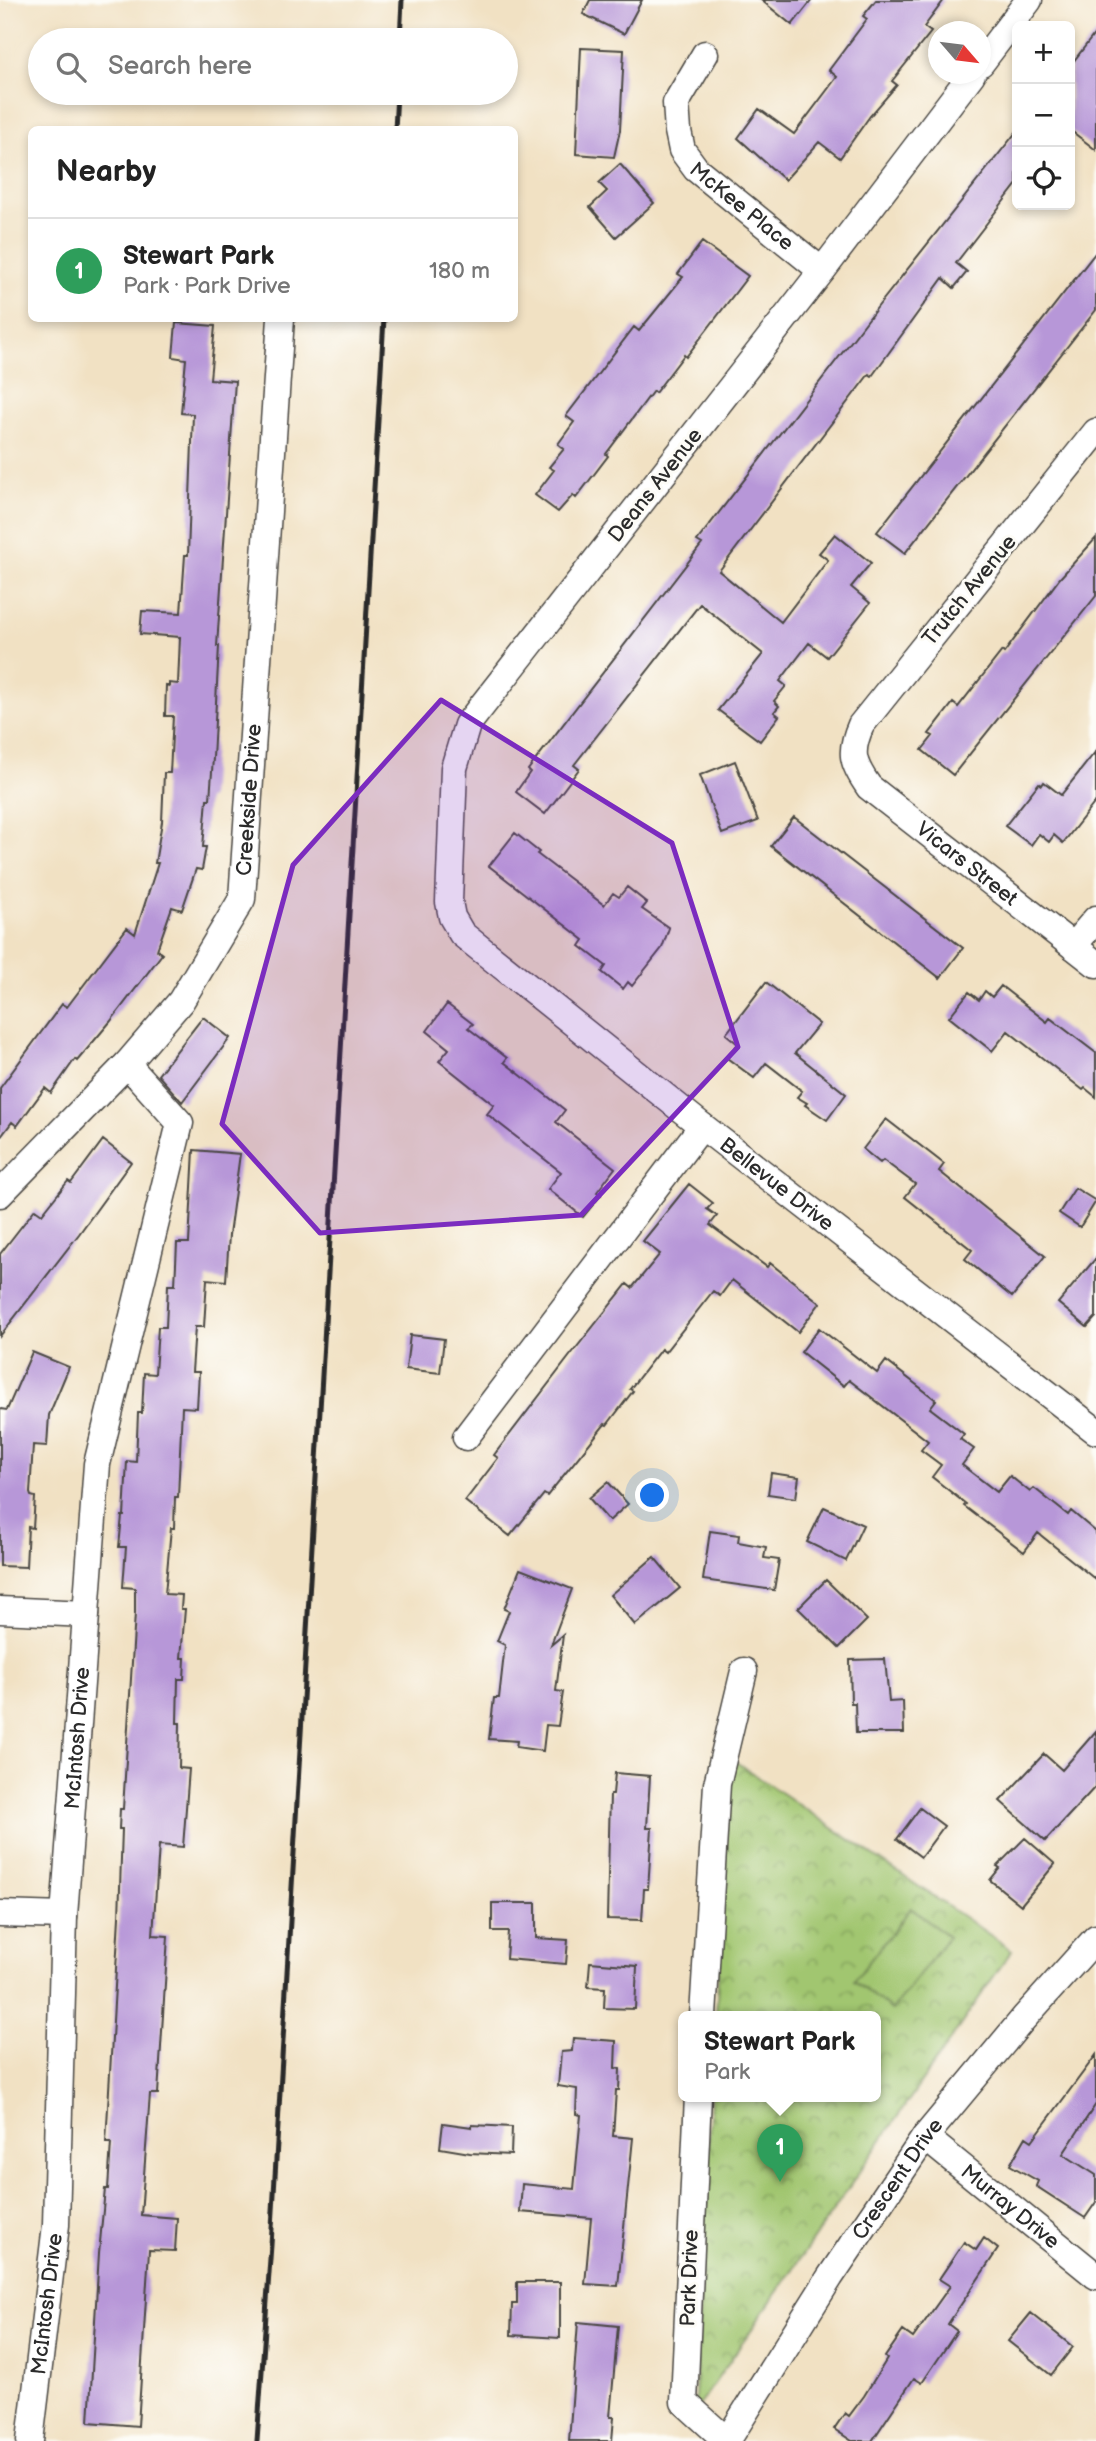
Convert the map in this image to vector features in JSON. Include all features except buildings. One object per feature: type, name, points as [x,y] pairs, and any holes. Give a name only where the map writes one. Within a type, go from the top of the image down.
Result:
[{"type":"street","points":[[991,50],[1029,0]]},
{"type":"street","name":"McKee Place","points":[[705,54],[676,103],[682,150],[696,169],[822,271]]},
{"type":"street","name":"Deans Avenue","points":[[463,934],[452,917],[449,902],[454,768],[467,725],[822,271],[964,84]]},
{"type":"street","name":"Creekside Drive","points":[[0,1194],[127,1064],[181,1001],[242,899],[281,322]]},
{"type":"street","name":"Trutch Avenue","points":[[852,753],[861,725],[1096,432]]},
{"type":"street","name":"Vicars Street","points":[[852,753],[856,770],[869,787],[1096,964]]},
{"type":"street","points":[[1073,946],[1096,919]]},
{"type":"street","name":"Bellevue Drive","points":[[463,934],[702,1126],[1096,1431]]},
{"type":"street","name":"McIntosh Drive","points":[[30,2441],[56,2225],[65,1916],[97,1464],[180,1123],[127,1064]]},
{"type":"street","points":[[466,1437],[702,1126]]},
{"type":"street","points":[[0,1610],[86,1614]]},
{"type":"street","points":[[703,2011],[717,1784],[744,1671]]},
{"type":"street","points":[[0,1913],[65,1916]]},
{"type":"street","name":"Crescent Drive","points":[[727,2441],[830,2277],[925,2137],[1024,2018],[1096,1938]]},
{"type":"street","name":"Park Drive","points":[[698,2102],[684,2402],[727,2441]]},
{"type":"street","name":"Murray Drive","points":[[925,2137],[1096,2276]]},
{"type":"highlighted area","points":[[441,700],[672,843],[738,1047],[581,1215],[320,1233],[222,1124],[293,865]]},
{"type":"green space","points":[[730,1758],[1012,1950],[694,2413],[711,2102],[881,2102],[881,2011],[716,2011]]},
{"type":"green space","points":[[911,1908],[948,1937],[892,2010],[854,1981]]},
{"type":"railway","points":[[401,28],[402,0]]},
{"type":"railway","points":[[395,126],[396,105]]},
{"type":"railway","points":[[257,2441],[271,2245],[384,322]]},
{"type":"place","name":"Stewart Park","points":[[780,2182]]}]
